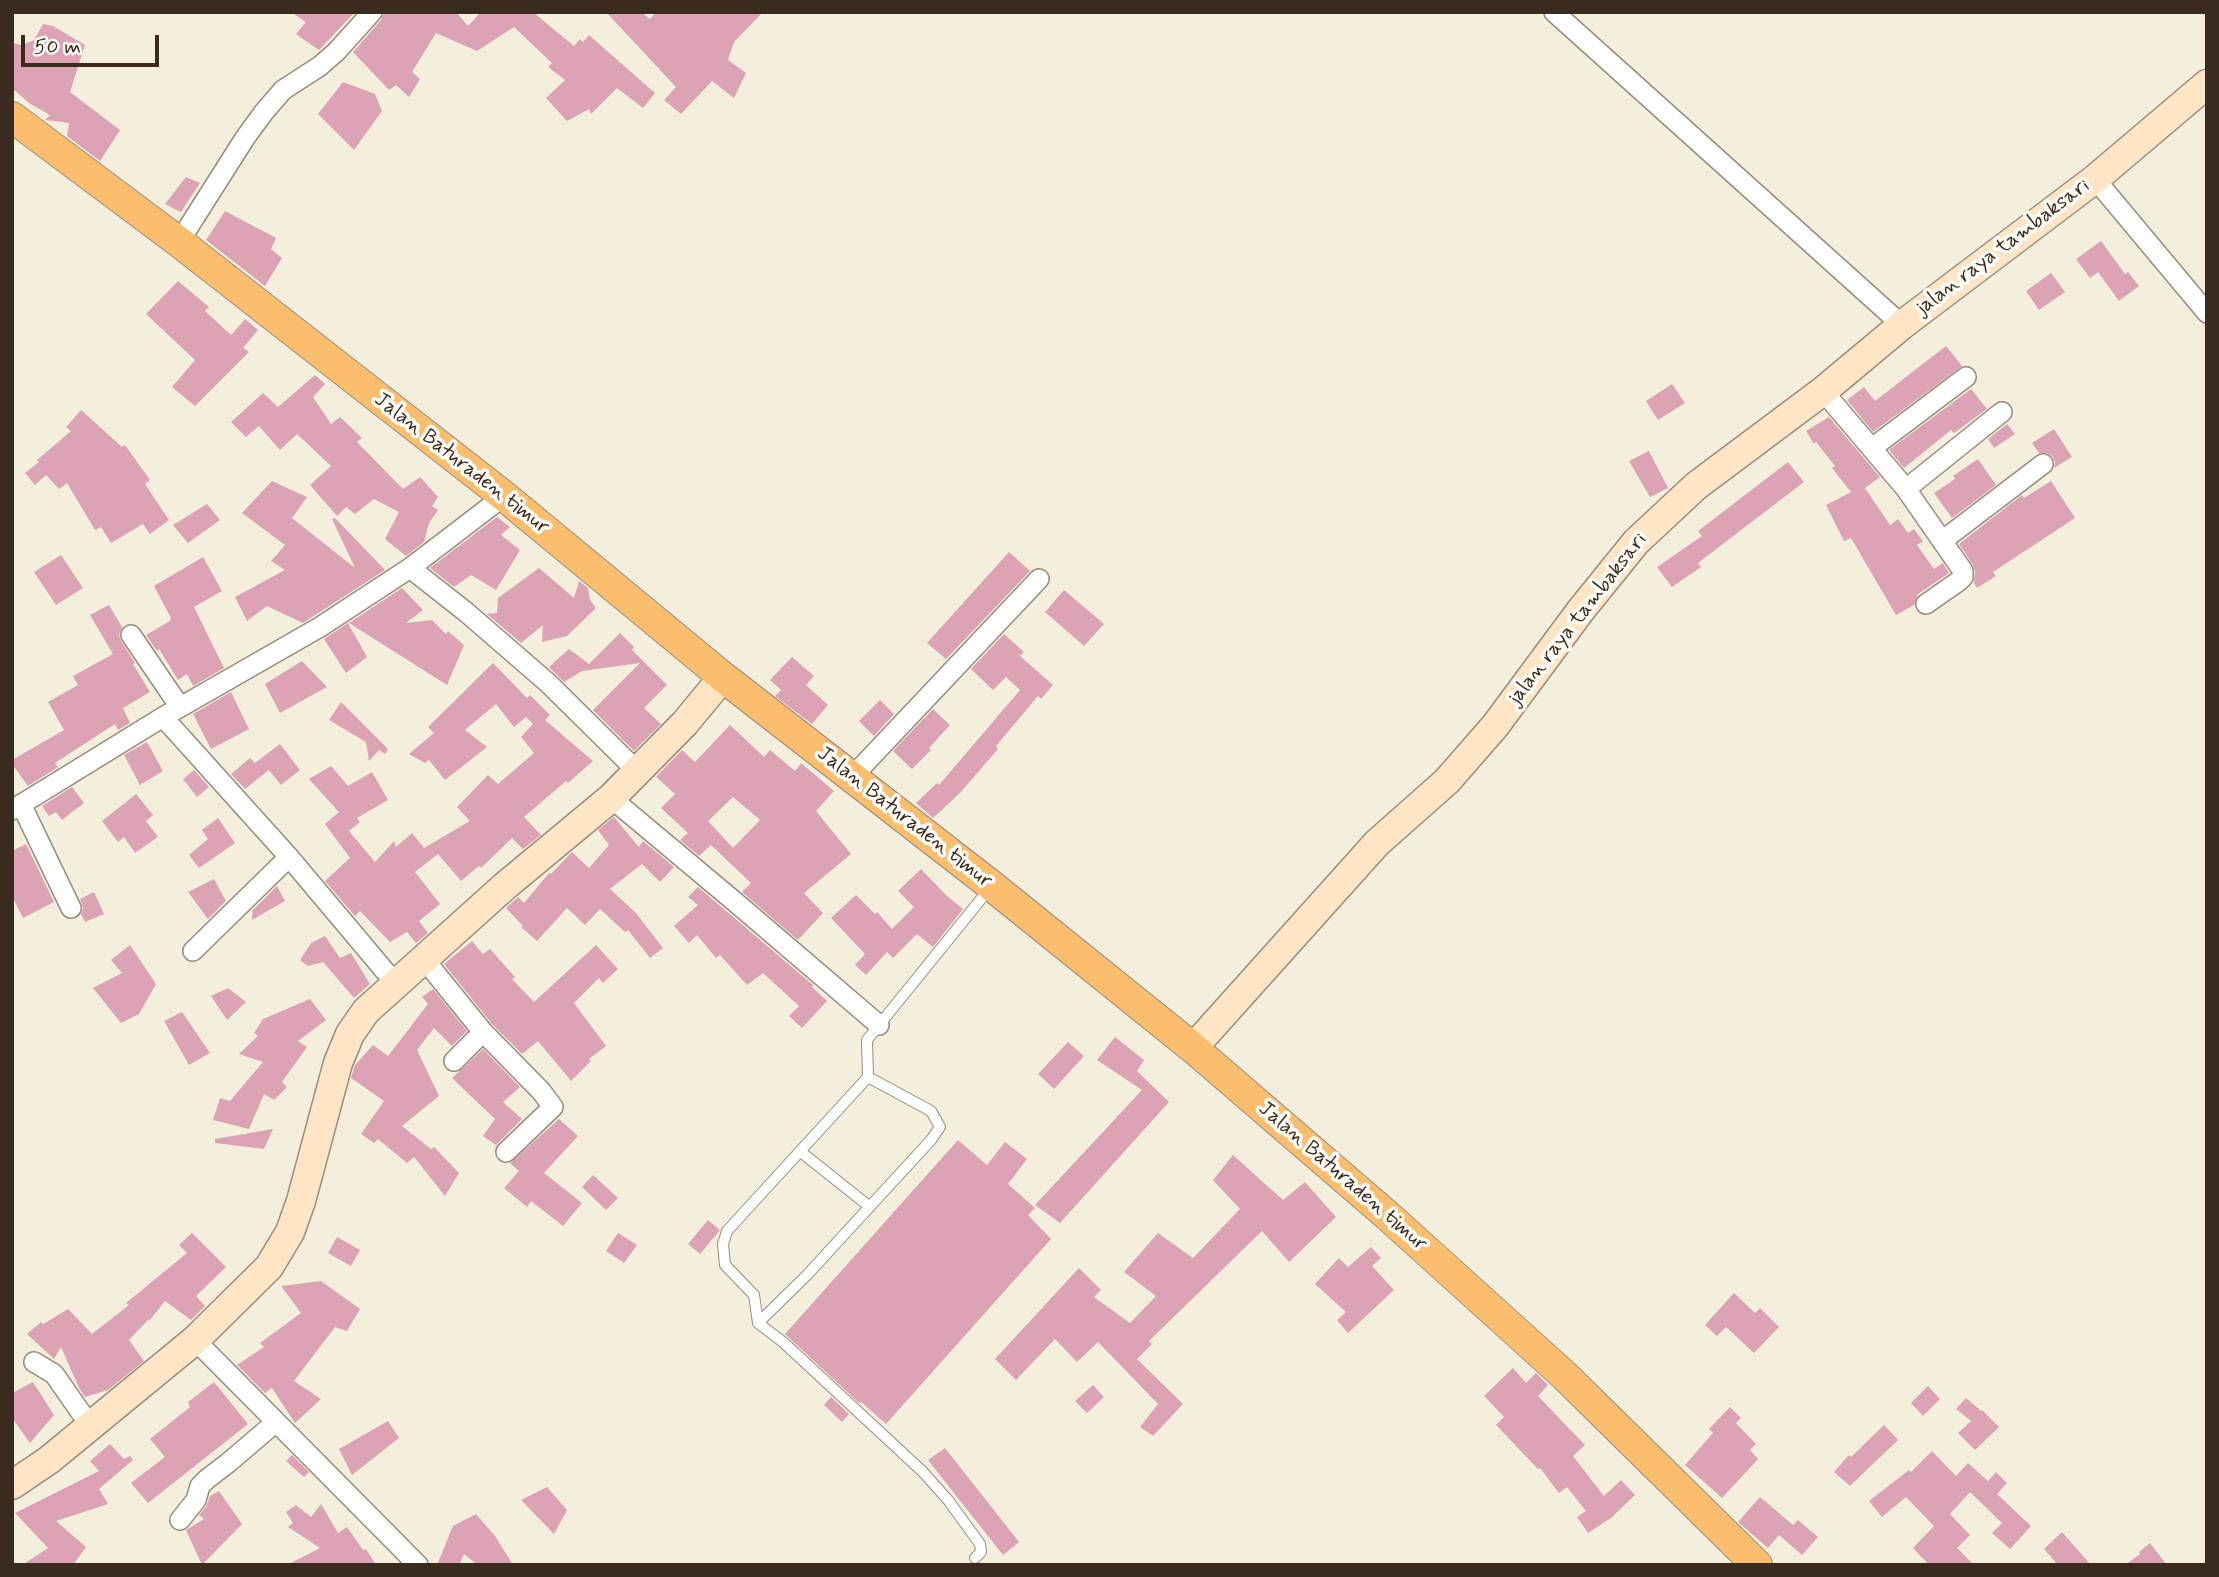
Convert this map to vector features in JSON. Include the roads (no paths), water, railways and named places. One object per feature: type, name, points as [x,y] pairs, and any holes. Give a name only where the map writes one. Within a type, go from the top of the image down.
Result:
[{"type":"main road","name":"Jalan Baturaden timur","points":[[12,117],[179,242],[504,496],[723,677],[992,886],[1193,1048],[1388,1216],[1564,1376],[1757,1565]]},
{"type":"street","points":[[179,242],[264,112],[284,90],[337,51],[372,12]]},
{"type":"street","points":[[1554,12],[1902,325]]},
{"type":"street","name":"jalan raya tambaksari","points":[[1193,1048],[1377,843],[1447,781],[1495,726],[1581,610],[1636,542],[1696,486],[1823,391],[1902,325],[2095,179],[2207,84]]},
{"type":"street","points":[[2095,179],[2207,313]]},
{"type":"street","points":[[1872,448],[1966,377]]},
{"type":"street","points":[[1823,391],[1906,489],[1963,571],[1963,577],[1926,604]]},
{"type":"street","points":[[1906,489],[2002,412]]},
{"type":"street","points":[[1942,541],[2043,464]]},
{"type":"street","points":[[71,908],[17,807],[163,717],[320,627],[410,568],[504,496]]},
{"type":"street","points":[[410,568],[548,683],[637,771]]},
{"type":"street","points":[[852,777],[1039,579]]},
{"type":"street","points":[[131,635],[180,707]]},
{"type":"street","points":[[12,1486],[91,1427],[195,1340],[269,1266],[290,1232],[301,1201],[338,1063],[350,1034],[366,1010],[611,798],[685,723],[723,677]]},
{"type":"street","points":[[163,717],[289,857],[395,983]]},
{"type":"street","points":[[611,798],[879,1025]]},
{"type":"street","points":[[194,951],[289,857]]},
{"type":"street","points":[[424,959],[482,1032],[541,1091],[553,1107],[506,1152]]},
{"type":"street","points":[[454,1061],[482,1032]]},
{"type":"street","points":[[195,1340],[418,1565]]},
{"type":"street","points":[[34,1363],[54,1374],[91,1427]]},
{"type":"street","points":[[180,1520],[195,1500],[200,1486],[276,1422]]},
{"type":"lane","points":[[975,1558],[981,1552],[980,1544],[948,1500],[923,1472],[783,1342],[758,1323],[754,1295],[725,1265],[723,1244],[727,1231],[868,1077],[867,1040],[992,886]]},
{"type":"lane","points":[[758,1323],[807,1275],[940,1127],[931,1111],[868,1077]]},
{"type":"lane","points":[[801,1152],[870,1207]]}]
